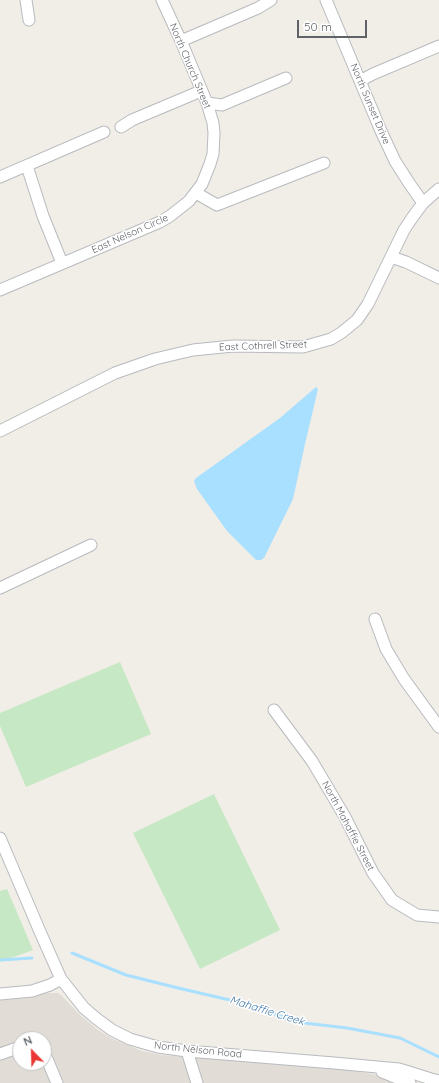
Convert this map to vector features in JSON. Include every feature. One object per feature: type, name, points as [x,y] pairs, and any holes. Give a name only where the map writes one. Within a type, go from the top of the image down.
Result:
[{"type":"street","points":[[26,0],[29,20]]},
{"type":"street","name":"North Church Street","points":[[162,0],[207,103],[213,123],[213,154],[202,184],[196,193]]},
{"type":"street","points":[[181,41],[258,8],[271,0]]},
{"type":"street","name":"North Sunset Drive","points":[[326,0],[395,161],[423,203]]},
{"type":"street","points":[[360,81],[439,46]]},
{"type":"street","points":[[207,103],[222,105],[286,78]]},
{"type":"street","points":[[121,127],[132,120],[201,91]]},
{"type":"street","points":[[0,177],[104,132]]},
{"type":"street","points":[[196,193],[218,205],[324,163]]},
{"type":"street","points":[[27,166],[43,216],[62,263]]},
{"type":"street","name":"East Cothrell Street","points":[[0,431],[115,373],[155,359],[193,350],[233,346],[303,347],[331,339],[357,320],[368,304],[404,230],[423,203],[439,189]]},
{"type":"street","name":"East Nelson Circle","points":[[0,290],[160,222],[180,210],[196,193]]},
{"type":"street","points":[[391,257],[406,262],[439,278]]},
{"type":"street","points":[[0,588],[91,545]]},
{"type":"street","points":[[375,619],[386,649],[393,661],[439,727]]},
{"type":"street","name":"North Mahaffie Street","points":[[274,710],[312,760],[345,817],[373,873],[392,900],[418,915],[439,917]]},
{"type":"street","name":"North Nelson Road","points":[[0,838],[62,979],[84,1008],[112,1030],[130,1039],[158,1047],[187,1051],[399,1069],[438,1082]]},
{"type":"street","points":[[0,994],[32,991],[50,986],[62,979]]},
{"type":"street","points":[[0,1054],[12,1050]]},
{"type":"street","points":[[187,1051],[197,1083]]},
{"type":"street","name":"North Nelson Road","points":[[368,1066],[410,1083]]},
{"type":"street","points":[[52,1071],[57,1083]]},
{"type":"shaded area","points":[[48,993],[58,993],[80,1015],[98,1030],[111,1038],[142,1051],[161,1055],[356,1071],[388,1077],[403,1083],[0,1083],[0,1000]]},
{"type":"green space","points":[[120,662],[151,734],[26,787],[0,726],[0,713]]},
{"type":"green space","points":[[214,794],[280,930],[200,969],[133,833]]},
{"type":"green space","points":[[7,889],[33,950],[0,962],[0,891]]},
{"type":"water","points":[[316,387],[318,389],[293,499],[264,558],[261,560],[256,560],[227,531],[197,489],[194,481],[196,478],[280,418]]},
{"type":"waterway","name":"Mahaffie Creek","points":[[72,953],[126,975],[247,1004],[296,1022],[347,1028],[400,1038],[439,1057]]},
{"type":"waterway","name":"Mahaffie Creek","points":[[0,960],[32,958]]}]
